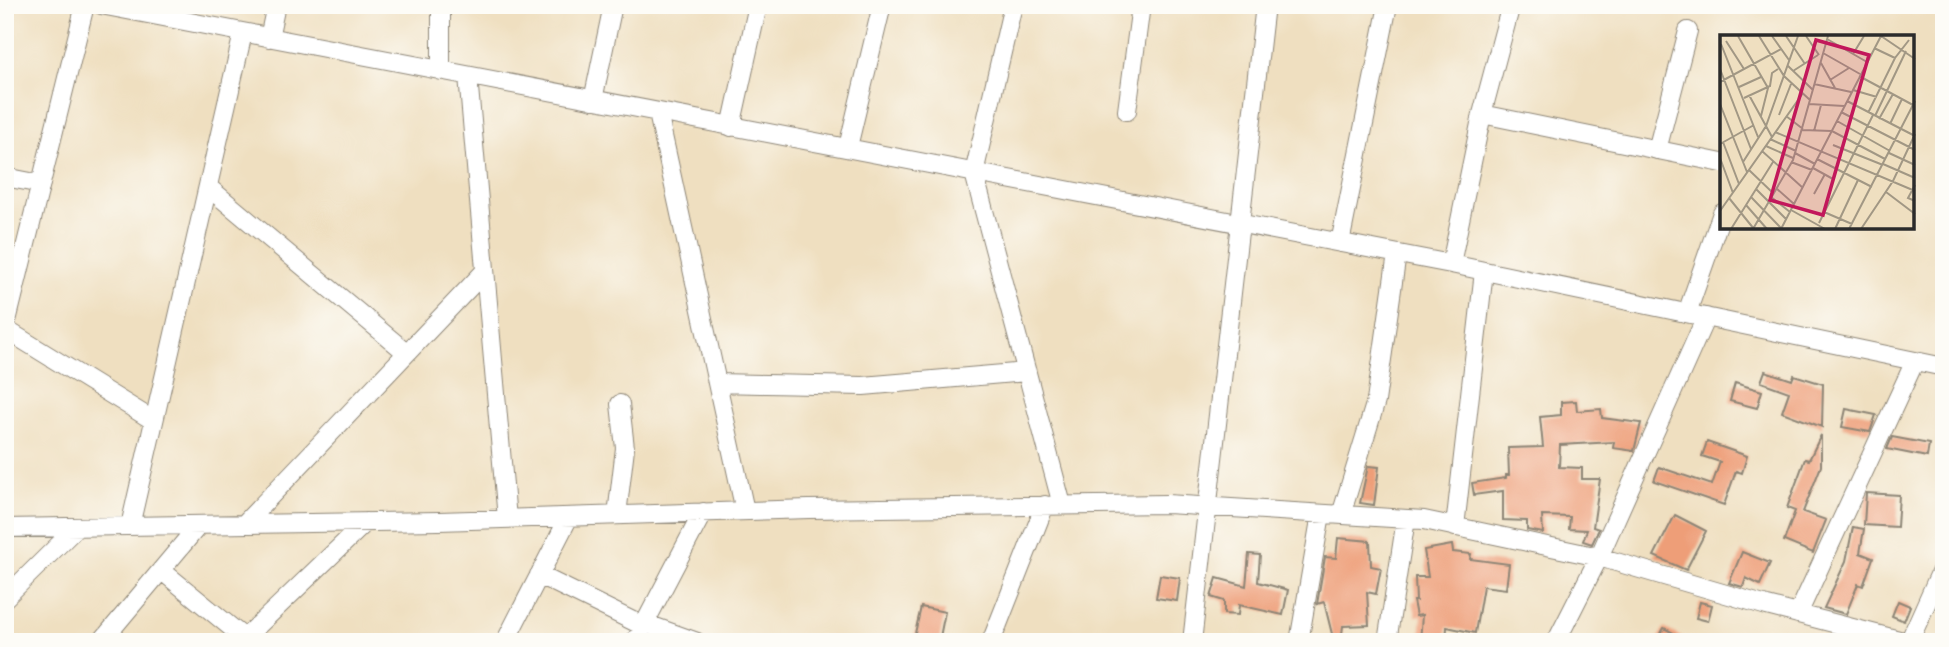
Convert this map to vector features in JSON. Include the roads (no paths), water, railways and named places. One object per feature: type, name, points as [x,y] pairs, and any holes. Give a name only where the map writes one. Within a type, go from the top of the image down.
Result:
[{"type":"street","points":[[85,5],[41,184],[11,284],[5,329],[154,421]]},
{"type":"street","points":[[101,5],[1451,264],[1944,367]]},
{"type":"street","points":[[269,38],[276,5]]},
{"type":"street","points":[[441,71],[442,5]]},
{"type":"street","points":[[593,100],[613,5]]},
{"type":"street","points":[[732,127],[758,5]]},
{"type":"street","points":[[848,147],[882,5]]},
{"type":"street","points":[[991,642],[1054,505],[1027,372],[974,173],[1013,5]]},
{"type":"street","points":[[1127,111],[1141,5]]},
{"type":"street","points":[[1192,642],[1265,5]]},
{"type":"street","points":[[1340,243],[1388,5]]},
{"type":"street","points":[[1451,264],[1482,114],[1511,5]]},
{"type":"street","points":[[1657,150],[1688,31]]},
{"type":"street","points":[[130,526],[243,33]]},
{"type":"street","points":[[468,76],[507,519]]},
{"type":"street","points":[[658,113],[746,511]]},
{"type":"street","points":[[1482,114],[1720,163]]},
{"type":"street","points":[[5,177],[41,184]]},
{"type":"street","points":[[208,187],[407,353]]},
{"type":"street","points":[[1687,313],[1720,216]]},
{"type":"street","points":[[1341,515],[1376,401],[1397,254]]},
{"type":"street","points":[[244,524],[485,271]]},
{"type":"street","points":[[1455,527],[1484,271]]},
{"type":"street","points":[[1556,642],[1599,557],[1706,317]]},
{"type":"street","points":[[1798,614],[1916,361]]},
{"type":"street","points":[[717,383],[863,386],[1027,372]]},
{"type":"street","points":[[617,515],[625,448],[620,404]]},
{"type":"street","points":[[5,528],[1054,505],[1207,506],[1406,519],[1455,527],[1599,557],[1798,614],[1859,636],[1908,642],[1944,564]]},
{"type":"street","points":[[641,630],[703,512]]},
{"type":"street","points":[[1299,642],[1321,514]]},
{"type":"street","points":[[505,642],[569,517]]},
{"type":"street","points":[[1387,642],[1406,519]]},
{"type":"street","points":[[161,570],[247,640],[366,522]]},
{"type":"street","points":[[101,642],[198,525]]},
{"type":"street","points":[[5,598],[77,527]]},
{"type":"street","points":[[539,575],[641,630],[697,642]]}]
